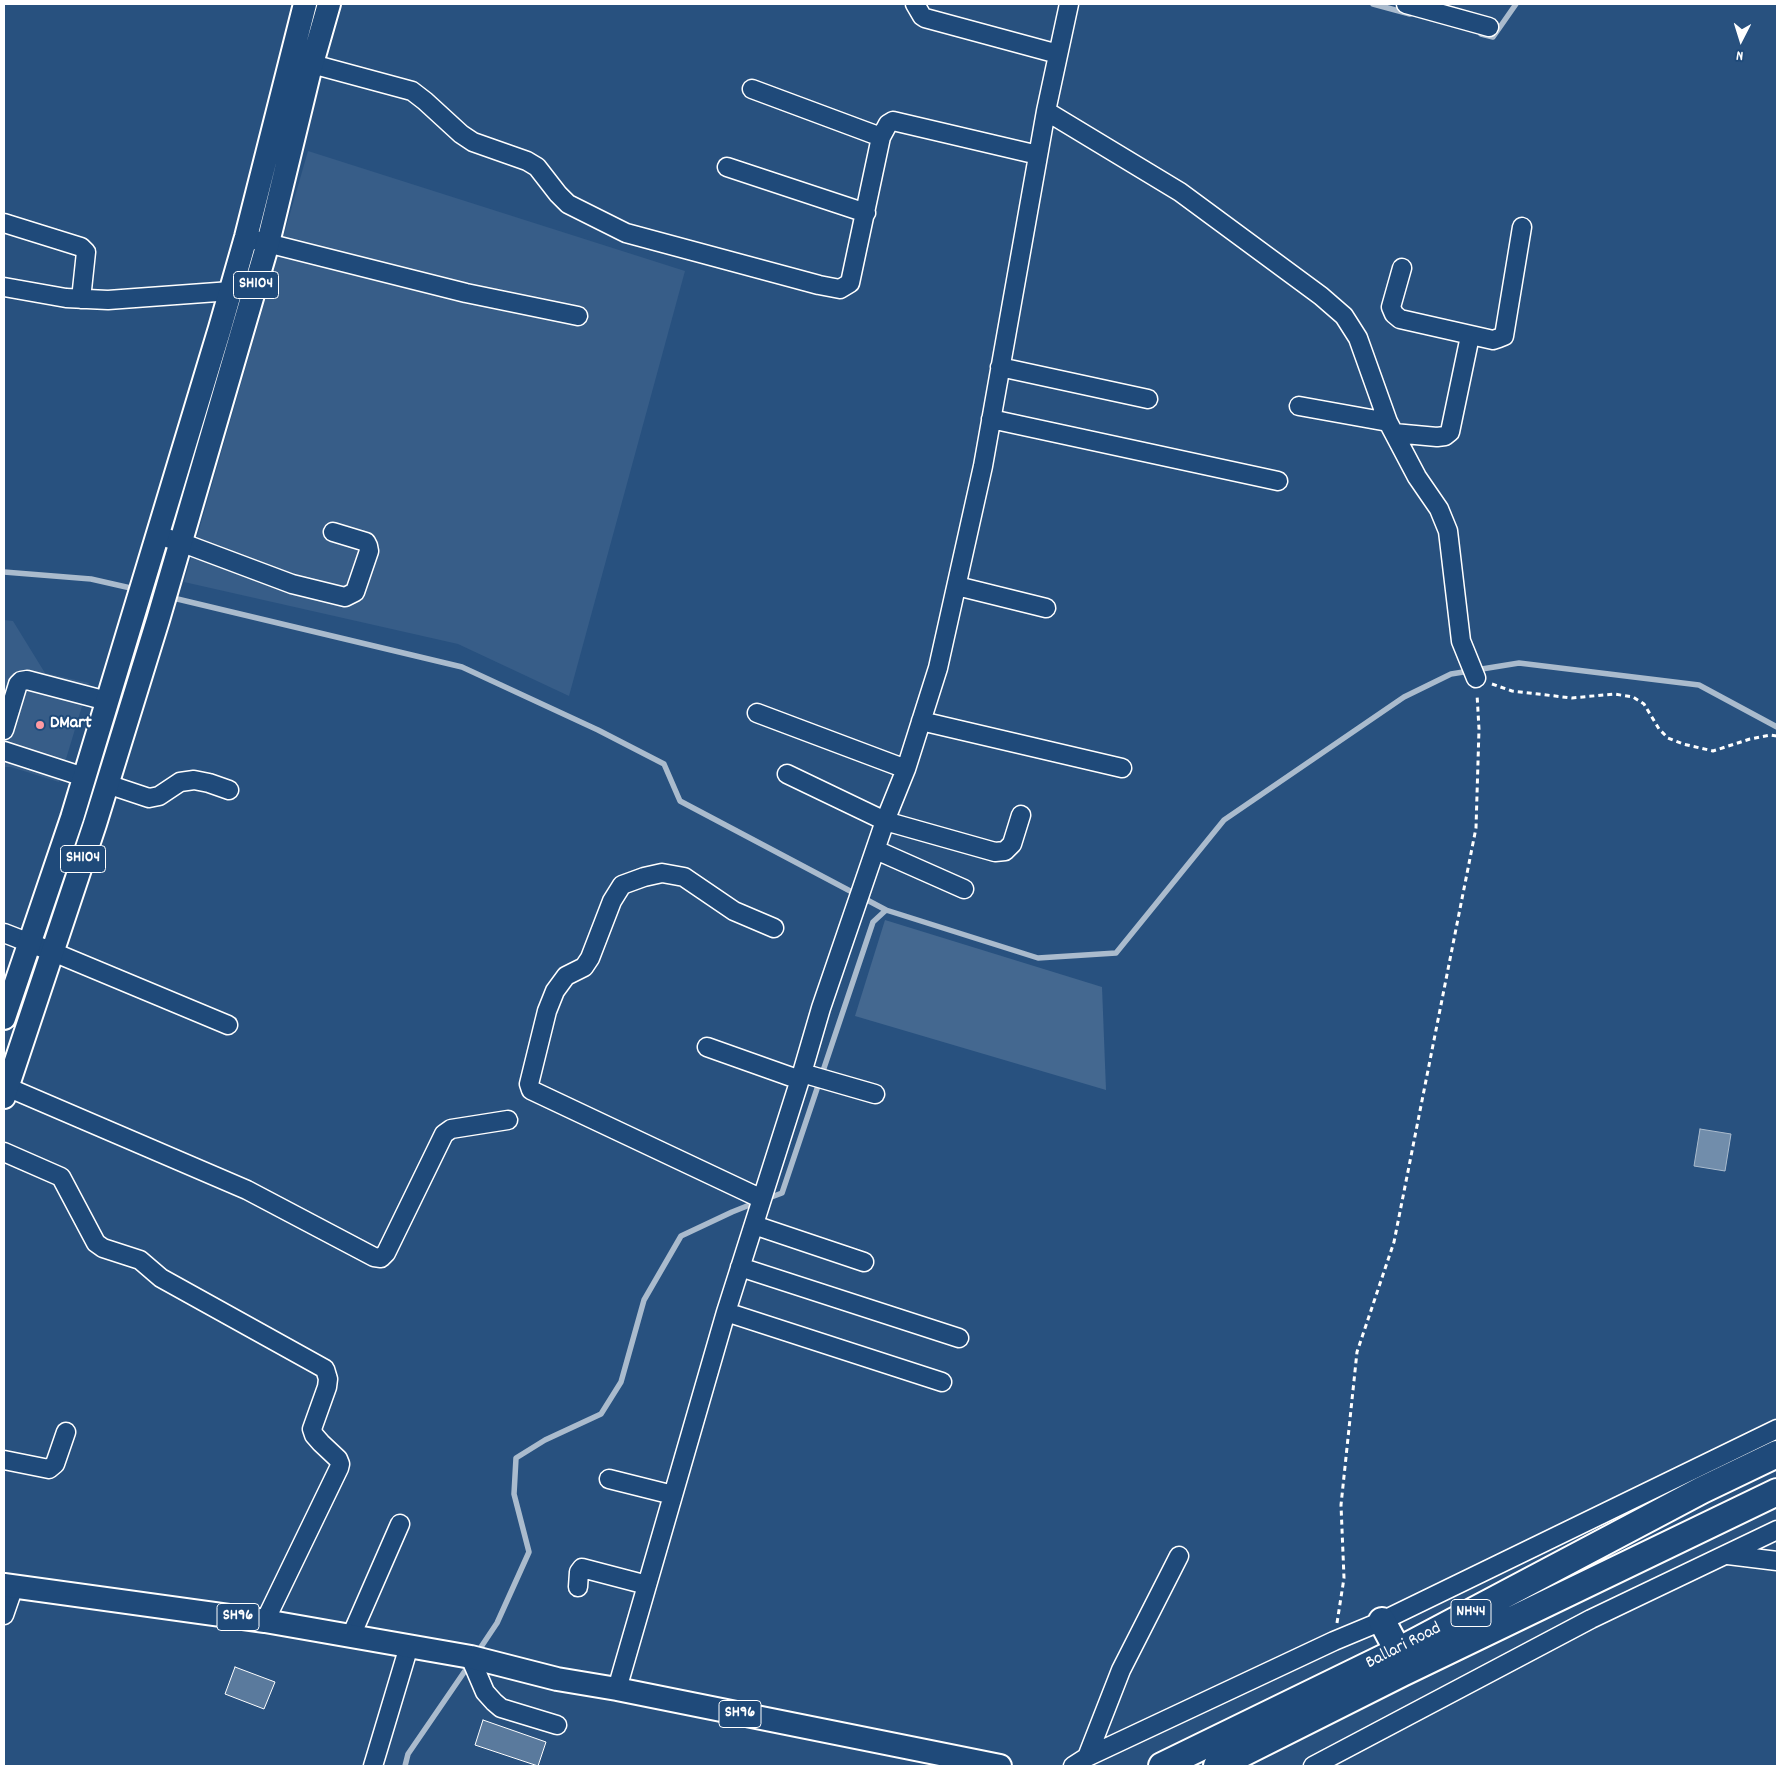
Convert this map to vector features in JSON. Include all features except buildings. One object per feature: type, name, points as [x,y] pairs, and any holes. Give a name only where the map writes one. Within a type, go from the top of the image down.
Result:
[{"type":"highway","name":"Ballari Road","points":[[1162,1766],[1398,1652],[1702,1490],[1777,1454]]},
{"type":"highway","name":"Ballari Road","points":[[1217,1766],[1384,1682],[1777,1492]]},
{"type":"highway","points":[[1382,1621],[1398,1652]]},
{"type":"main road","name":"SH104","points":[[4,1018],[84,777],[231,290],[305,4]]},
{"type":"main road","name":"SH104","points":[[6,1092],[53,952],[158,620],[268,244],[312,64],[329,4]]},
{"type":"main road","name":"SH96","points":[[9,1586],[265,1621],[409,1646],[474,1658],[557,1679],[617,1689],[1000,1766]]},
{"type":"street","points":[[916,4],[925,18],[1058,54]]},
{"type":"street","points":[[617,1689],[726,1312],[821,1008],[885,821],[906,770],[938,668],[983,466],[1046,111],[1070,4]]},
{"type":"street","points":[[1406,4],[1489,28]]},
{"type":"street","points":[[312,64],[412,91],[425,100],[472,142],[527,161],[536,167],[568,204],[626,233],[819,286],[840,289],[850,283],[881,138],[888,124],[893,121],[1038,155]]},
{"type":"street","points":[[752,89],[881,138]]},
{"type":"street","points":[[1046,111],[1180,192],[1321,296],[1344,316],[1358,338],[1391,428],[1417,477],[1439,509],[1448,531],[1461,641],[1476,678]]},
{"type":"street","points":[[727,167],[866,212]]},
{"type":"street","points":[[4,222],[81,247],[86,252],[81,299]]},
{"type":"street","points":[[1402,268],[1391,307],[1394,314],[1400,319],[1493,340],[1504,336],[1522,227]]},
{"type":"street","points":[[246,237],[466,293],[578,316]]},
{"type":"street","points":[[4,287],[81,299],[108,300],[231,290]]},
{"type":"street","points":[[1298,406],[1391,428],[1437,437],[1445,436],[1450,432],[1470,336]]},
{"type":"street","points":[[1000,367],[1148,399]]},
{"type":"street","points":[[991,419],[1278,481]]},
{"type":"street","points":[[154,546],[180,542],[292,584],[345,597],[355,592],[369,551],[366,542],[333,532]]},
{"type":"street","points":[[957,586],[1046,608]]},
{"type":"street","points":[[4,730],[18,684],[21,681],[27,680],[107,701]]},
{"type":"street","points":[[757,713],[906,770]]},
{"type":"street","points":[[921,721],[1122,768]]},
{"type":"street","points":[[4,752],[84,777]]},
{"type":"street","points":[[787,774],[885,821],[995,852],[1005,851],[1012,844],[1021,815]]},
{"type":"street","points":[[107,784],[149,798],[159,796],[180,782],[194,780],[229,790]]},
{"type":"street","points":[[876,850],[964,889]]},
{"type":"street","points":[[774,928],[734,911],[684,877],[662,873],[644,876],[622,885],[612,901],[590,958],[584,967],[566,976],[555,991],[547,1011],[529,1084],[532,1090],[758,1211],[864,1262]]},
{"type":"street","points":[[4,933],[228,1025]]},
{"type":"street","points":[[707,1047],[801,1077],[875,1094]]},
{"type":"street","points":[[6,1092],[248,1190],[374,1257],[381,1258],[386,1253],[444,1134],[452,1129],[508,1120]]},
{"type":"street","points":[[4,1152],[61,1177],[96,1243],[102,1248],[140,1260],[161,1278],[325,1369],[328,1379],[327,1387],[312,1429],[314,1435],[338,1459],[340,1464],[265,1621]]},
{"type":"street","points":[[740,1267],[959,1338]]},
{"type":"street","points":[[726,1312],[942,1382]]},
{"type":"street","points":[[1080,1762],[1334,1641],[1382,1621],[1777,1429]]},
{"type":"street","points":[[4,1460],[49,1469],[55,1464],[66,1432]]},
{"type":"street","points":[[609,1479],[673,1495]]},
{"type":"street","points":[[351,1636],[400,1524]]},
{"type":"street","points":[[1312,1766],[1591,1619],[1777,1530]]},
{"type":"street","points":[[1728,1554],[1777,1561]]},
{"type":"street","points":[[1080,1762],[1121,1670],[1179,1556]]},
{"type":"street","points":[[578,1588],[579,1572],[582,1568],[646,1585]]},
{"type":"street","points":[[4,1615],[9,1586]]},
{"type":"street","points":[[373,1766],[409,1646]]},
{"type":"street","points":[[474,1658],[485,1692],[501,1708],[557,1724]]},
{"type":"path","points":[[1334,1641],[1344,1578],[1340,1505],[1357,1352],[1394,1242],[1476,828],[1479,729],[1476,678],[1512,691],[1572,698],[1614,694],[1633,697],[1644,704],[1659,729],[1668,738],[1683,744],[1713,751],[1750,739],[1770,735],[1777,736]]},
{"type":"shaded area","points":[[308,151],[685,271],[569,696],[458,644],[184,582]]},
{"type":"shaded area","name":"DMart","points":[[4,620],[13,621],[45,673],[89,683],[59,782],[11,767],[4,767]]},
{"type":"shaded area","points":[[885,920],[1102,987],[1106,1090],[855,1016]]},
{"type":"shaded area","points":[[1700,1129],[1731,1134],[1725,1171],[1694,1166]]},
{"type":"waterway","points":[[1373,4],[1410,14]]},
{"type":"waterway","points":[[1481,34],[1493,37],[1516,4]]},
{"type":"waterway","points":[[4,572],[91,579],[135,589]]},
{"type":"waterway","points":[[169,597],[462,667],[598,730],[664,764],[680,801],[886,910]]},
{"type":"waterway","points":[[766,1199],[782,1193],[873,922],[886,910],[1038,958],[1116,953],[1224,820],[1404,697],[1451,674],[1519,663],[1699,685],[1777,727]]},
{"type":"waterway","points":[[477,1653],[497,1623],[529,1552],[514,1494],[516,1458],[545,1440],[601,1414],[621,1382],[644,1300],[681,1236],[757,1202]]},
{"type":"waterway","points":[[405,1766],[408,1754],[469,1665]]},
{"type":"place","name":"DMart","points":[[40,725]]}]
